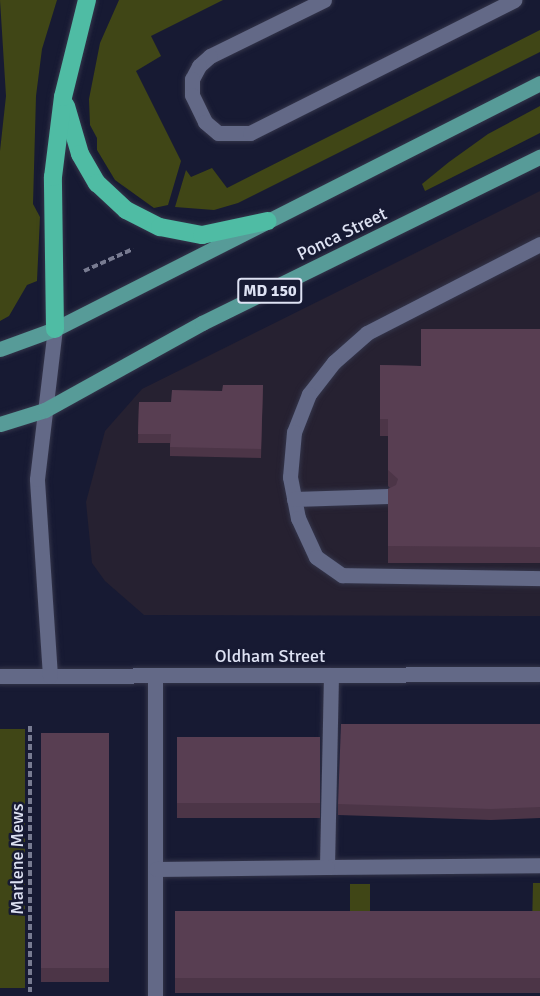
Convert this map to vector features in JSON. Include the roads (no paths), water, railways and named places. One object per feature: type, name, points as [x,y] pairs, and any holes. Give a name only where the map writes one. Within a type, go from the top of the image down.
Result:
[{"type":"highway","points":[[55,329],[53,177],[63,97],[87,0]]},
{"type":"highway","points":[[63,97],[80,154],[97,183],[126,210],[160,227],[202,235],[268,221]]},
{"type":"main road","points":[[0,349],[55,329],[540,83]]},
{"type":"main road","name":"Ponca Street","points":[[0,424],[45,410],[202,323],[540,157]]},
{"type":"street","points":[[324,0],[210,56],[200,66],[192,79],[192,95],[205,122],[218,133],[250,133],[514,0]]},
{"type":"street","points":[[540,244],[367,333],[334,362],[309,394],[294,432],[290,477],[297,518],[316,556],[342,575],[540,578]]},
{"type":"street","points":[[50,676],[37,480],[55,329]]},
{"type":"street","points":[[294,499],[388,496]]},
{"type":"street","name":"Oldham Street","points":[[0,676],[540,674]]},
{"type":"street","points":[[155,675],[155,996]]},
{"type":"street","points":[[327,867],[331,675]]},
{"type":"street","points":[[156,869],[540,865]]}]
